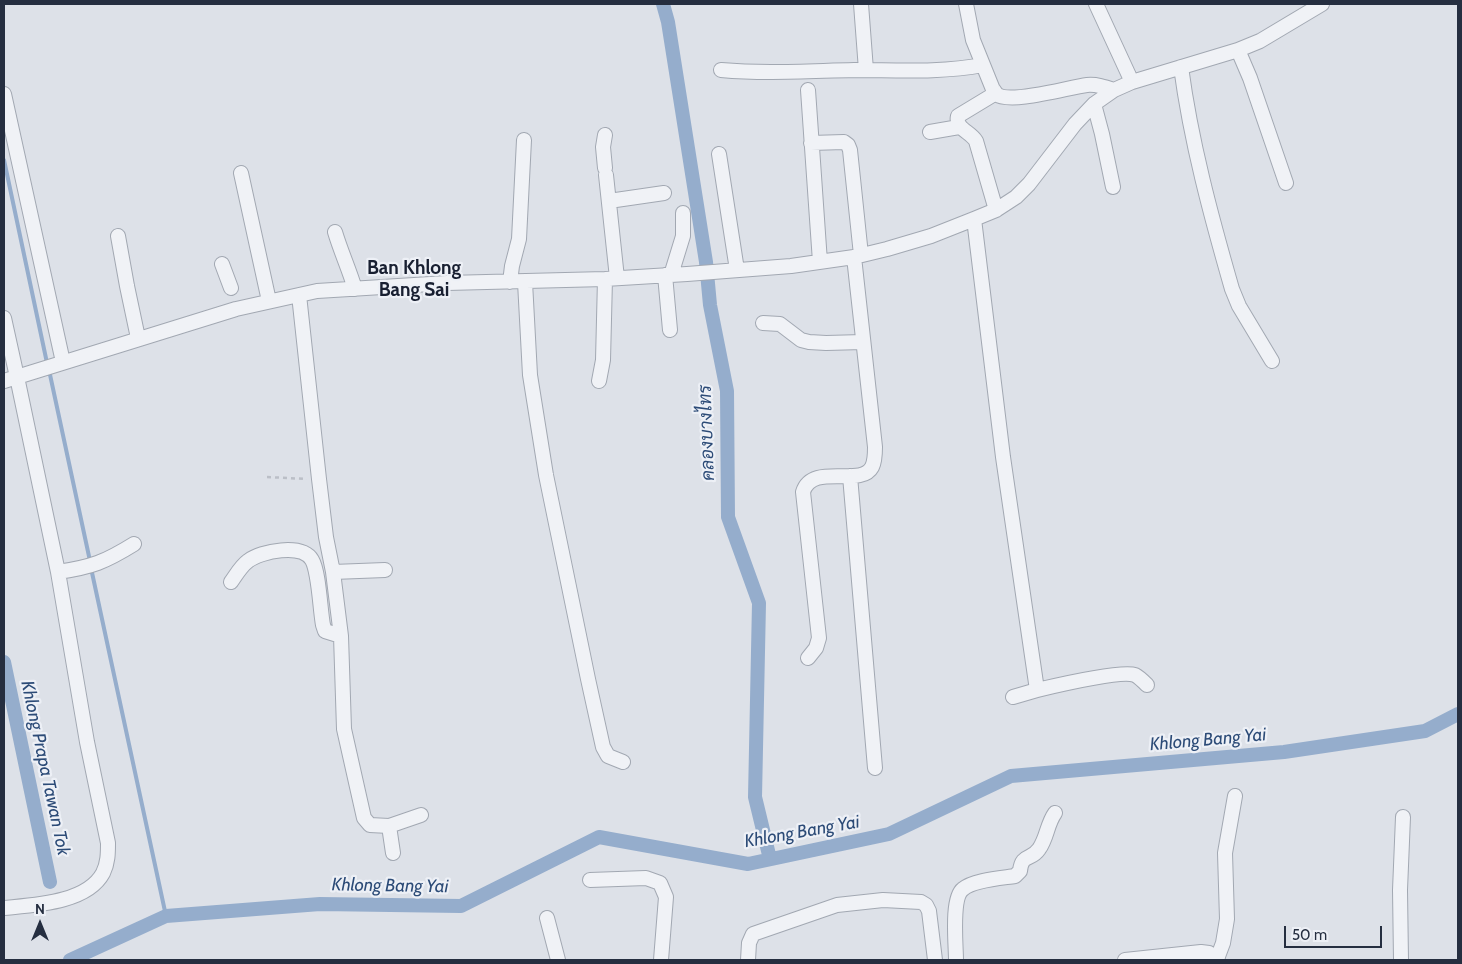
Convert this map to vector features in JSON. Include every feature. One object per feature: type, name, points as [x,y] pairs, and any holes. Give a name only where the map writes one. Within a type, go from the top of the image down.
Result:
[{"type":"street","points":[[861,4],[866,70]]},
{"type":"street","points":[[966,4],[973,40],[996,94],[1004,97],[1014,97],[1055,92],[1088,85],[1099,85],[1114,90]]},
{"type":"street","points":[[1096,4],[1132,82]]},
{"type":"street","points":[[4,381],[236,309],[317,291],[447,283],[525,282],[687,274],[820,262],[887,250],[931,236],[996,210],[1016,197],[1029,184],[1075,124],[1094,104],[1114,90],[1132,82],[1238,50],[1260,41],[1322,4]]},
{"type":"street","points":[[1238,50],[1250,78],[1286,183]]},
{"type":"street","points":[[721,70],[750,73],[866,70],[919,71],[960,69],[983,65]]},
{"type":"street","points":[[1181,67],[1187,111],[1196,153],[1232,289],[1243,313],[1272,361]]},
{"type":"street","points":[[808,90],[820,262]]},
{"type":"street","points":[[4,94],[53,365]]},
{"type":"street","points":[[959,127],[958,116],[996,94]]},
{"type":"street","points":[[1094,104],[1113,186]]},
{"type":"street","points":[[930,132],[959,127],[973,135],[996,210]]},
{"type":"street","points":[[600,381],[611,278],[604,147],[605,134]]},
{"type":"street","points":[[510,282],[512,266],[520,239],[524,140]]},
{"type":"street","points":[[808,658],[816,648],[819,638],[802,492],[805,485],[811,480],[820,477],[850,476],[867,473],[872,468],[874,462],[875,447],[863,342],[850,150],[844,142],[811,143]]},
{"type":"street","points":[[719,154],[730,270]]},
{"type":"street","points":[[241,173],[270,301]]},
{"type":"street","points":[[608,201],[664,193]]},
{"type":"street","points":[[670,330],[668,275],[683,236],[683,212]]},
{"type":"street","points":[[974,219],[1003,457],[1037,690]]},
{"type":"street","points":[[335,232],[355,289]]},
{"type":"street","points":[[118,236],[138,338]]},
{"type":"street","points":[[222,264],[236,309]]},
{"type":"street","points":[[525,282],[530,375],[557,535],[604,747],[608,756],[623,762]]},
{"type":"street","points":[[299,295],[326,537],[333,572],[341,636],[344,729],[360,802],[364,818],[370,825],[389,826],[421,815]]},
{"type":"street","points":[[4,318],[58,572],[87,742],[108,842],[108,859],[103,873],[95,883],[73,896],[56,901],[4,908]]},
{"type":"street","points":[[763,323],[780,324],[801,340],[809,342],[863,342]]},
{"type":"street","points":[[850,476],[875,768]]},
{"type":"street","points":[[58,572],[97,565],[134,544]]},
{"type":"street","points":[[231,582],[247,561],[263,553],[277,550],[296,550],[308,554],[315,569],[322,625],[326,631],[341,636]]},
{"type":"street","points":[[333,572],[385,570]]},
{"type":"street","points":[[1013,697],[1073,682],[1116,676],[1134,675],[1147,685]]},
{"type":"street","points":[[1125,960],[1201,952],[1208,953],[1218,960],[1227,919],[1225,854],[1235,796]]},
{"type":"street","points":[[956,960],[956,913],[958,896],[962,889],[971,884],[1015,876],[1020,871],[1021,862],[1039,850],[1046,835],[1049,822],[1055,813]]},
{"type":"street","points":[[1401,960],[1400,890],[1403,816]]},
{"type":"street","points":[[389,826],[393,854]]},
{"type":"street","points":[[590,880],[646,878],[660,882],[666,897],[661,960]]},
{"type":"street","points":[[748,960],[749,943],[753,934],[837,905],[883,900],[921,902],[926,905],[929,911],[936,960]]},
{"type":"street","points":[[547,918],[558,960]]},
{"type":"path","points":[[266,477],[319,479]]},
{"type":"waterway","name":"คลองบางไทร","points":[[663,4],[668,22],[706,262],[710,305],[727,391],[728,517],[759,603],[755,797],[770,859]]},
{"type":"waterway","points":[[4,160],[47,363]]},
{"type":"waterway","points":[[49,370],[90,561]]},
{"type":"waterway","points":[[91,568],[166,916]]},
{"type":"waterway","name":"Khlong Prapa Tawan Tok","points":[[4,662],[50,882]]},
{"type":"waterway","name":"Khlong Bang Yai","points":[[70,960],[166,916],[320,904],[461,906],[599,837],[748,864],[889,834],[1011,776],[1284,752],[1425,731],[1458,714]]},
{"type":"district","name":"Ban Khlong Bang Sai","points":[[414,279]]}]
